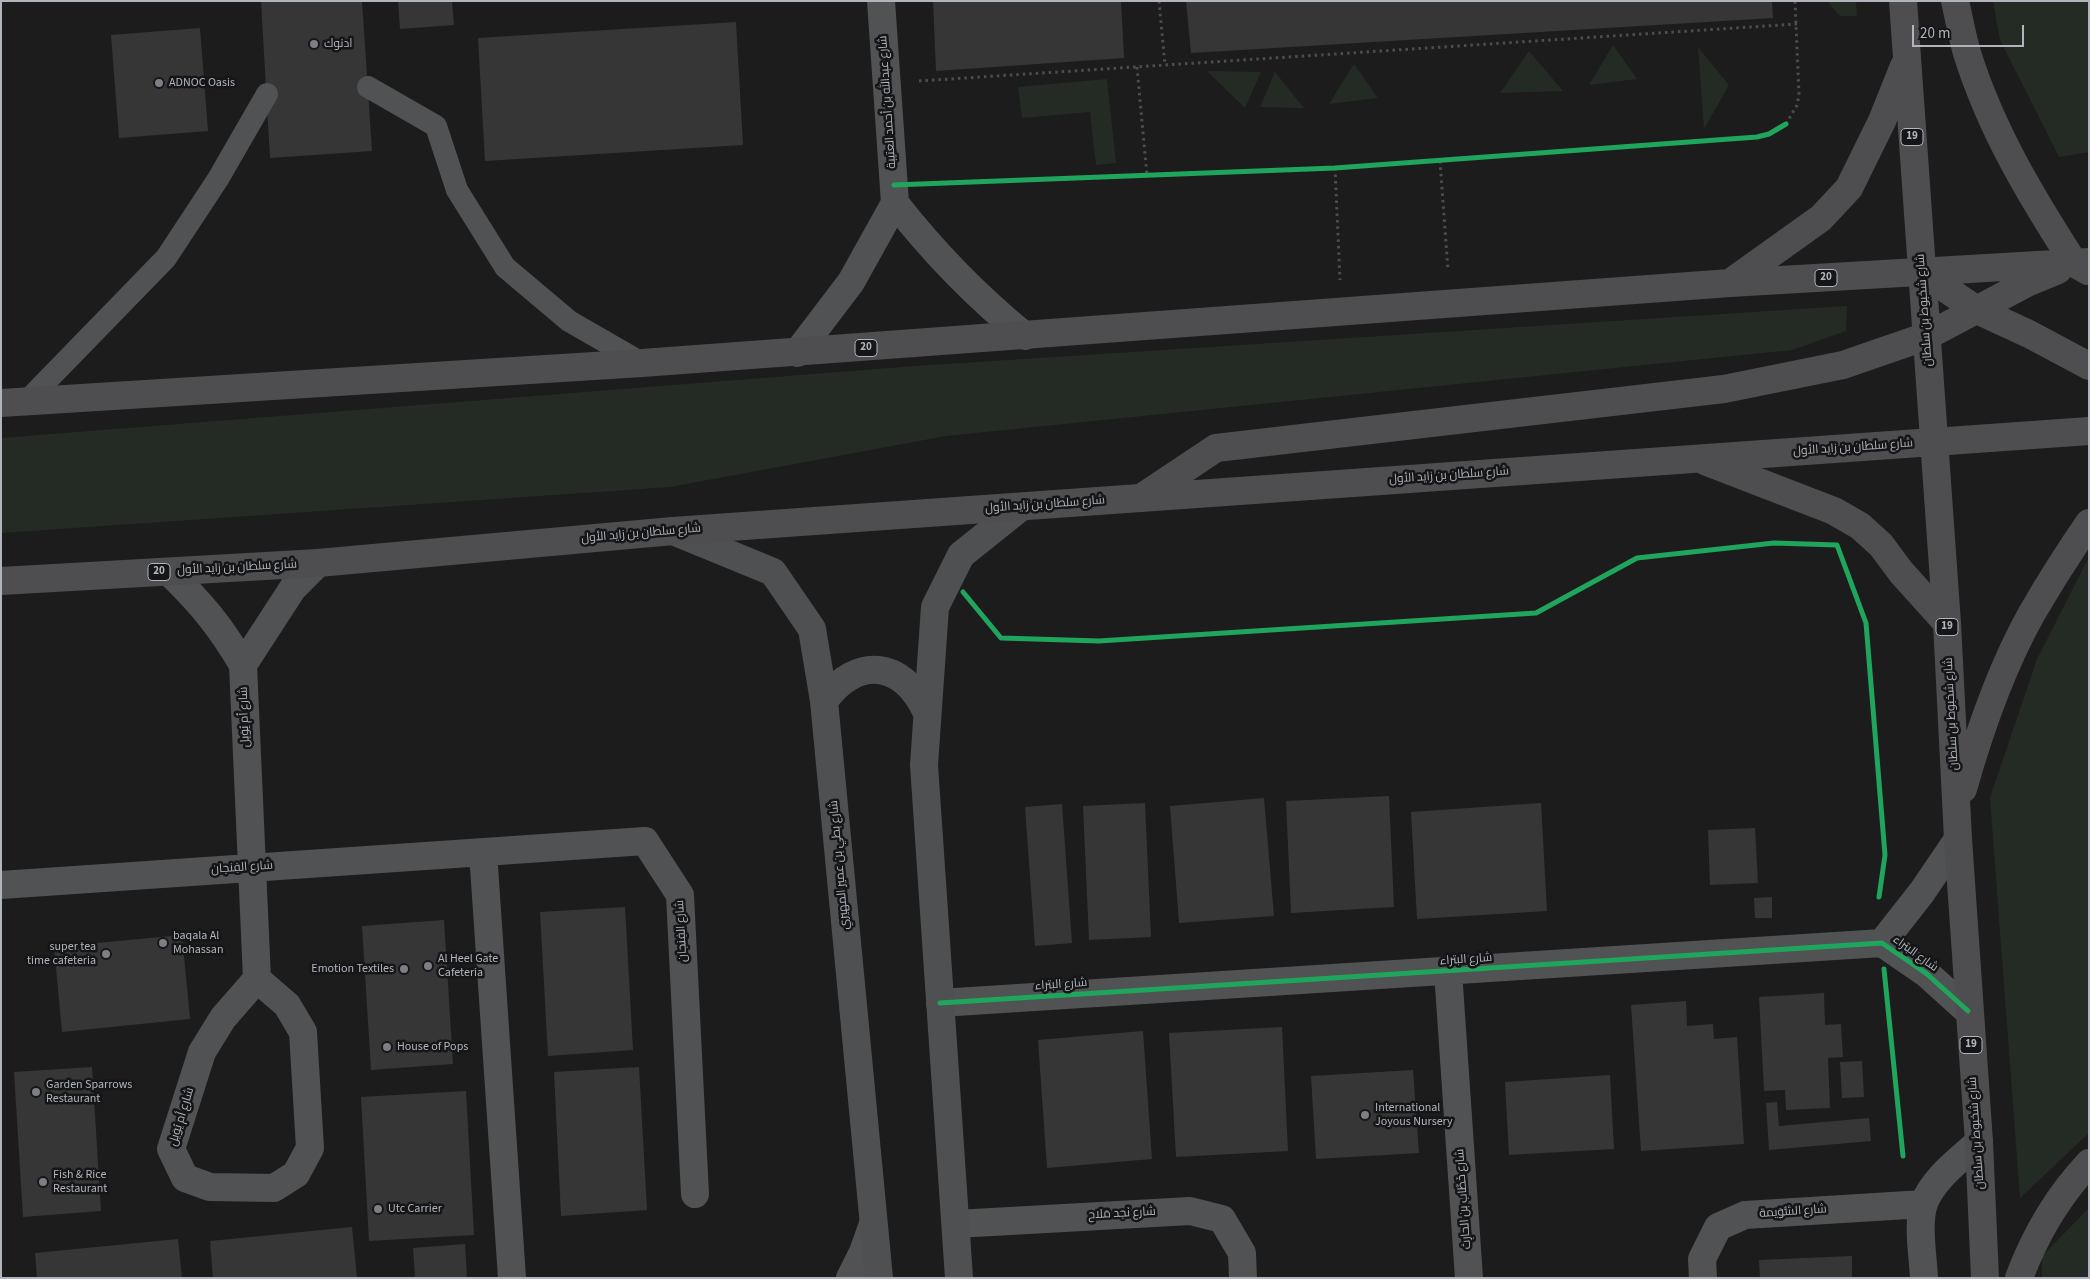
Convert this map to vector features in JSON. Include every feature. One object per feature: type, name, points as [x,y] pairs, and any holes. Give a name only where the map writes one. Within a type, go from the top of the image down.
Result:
[{"type":"main road","name":"شارع شخبوط بن سلطان","points":[[1903,1],[1947,623],[1956,812],[1968,1011],[1979,1142],[1985,1278]]},
{"type":"main road","points":[[1143,497],[1216,448],[1724,389],[1843,365],[1927,336],[2029,282],[2085,260],[2013,164],[1985,103],[1967,52],[1955,1]]},
{"type":"main road","points":[[1730,283],[1821,218],[1849,188],[1882,121],[1906,60]]},
{"type":"main road","name":"20","points":[[14,402],[797,353],[1730,283],[2085,260]]},
{"type":"main road","points":[[1922,272],[1977,310],[2029,334],[2089,366]]},
{"type":"main road","name":"شارع سلطان بن زايد الأول","points":[[1,581],[318,563],[673,531],[2089,430]]},
{"type":"main road","points":[[1699,459],[1825,508],[1860,526],[1881,545],[1901,572],[1947,623]]},
{"type":"main road","points":[[1956,812],[1976,744],[2001,678],[2032,614],[2089,523]]},
{"type":"main road","points":[[2019,1278],[2047,1219],[2072,1181],[2089,1163]]},
{"type":"street","name":"شارع عبدالله بن أحمد العتيبة","points":[[881,1],[895,203]]},
{"type":"street","points":[[797,353],[851,282],[895,203],[955,275],[1025,336]]},
{"type":"street","points":[[959,1278],[924,765],[926,711],[935,607],[961,555],[1021,507]]},
{"type":"street","name":"شارع بطي بن عمير المهيري","points":[[673,531],[773,572],[812,629],[824,701],[878,1278]]},
{"type":"street","points":[[243,665],[293,588],[318,563]]},
{"type":"street","name":"شارع أم يُوَيل","points":[[170,572],[199,601],[222,629],[243,665],[257,978],[223,1018],[202,1052],[171,1150],[185,1178],[210,1187],[274,1188],[296,1174],[310,1148],[303,1032],[287,1005],[257,978]]},
{"type":"street","points":[[824,701],[835,686],[851,675],[870,670],[889,672],[906,681],[918,694],[926,711]]},
{"type":"street","name":"شارع البتراء","points":[[1882,943],[1922,892],[1958,839]]},
{"type":"street","name":"شارع الفِنجان","points":[[1,885],[645,841],[680,895],[694,1194]]},
{"type":"street","points":[[484,852],[512,1278]]},
{"type":"street","name":"شارع البتراء","points":[[940,1003],[1882,943],[1927,974],[1968,1011]]},
{"type":"street","name":"شارع خَطَّاب بن الحارِث","points":[[1448,971],[1469,1278]]},
{"type":"street","points":[[1924,1278],[1922,1223],[1924,1204],[1942,1176],[1979,1142]]},
{"type":"street","name":"شارع الشُّوَيمة","points":[[1703,1278],[1702,1259],[1718,1227],[1746,1215],[1924,1204]]},
{"type":"street","name":"شارع نَجد مَلاح","points":[[956,1224],[1190,1211],[1222,1219],[1242,1253],[1243,1278]]},
{"type":"street","points":[[850,1278],[863,1252],[873,1224]]},
{"type":"lane","points":[[368,87],[436,126],[457,190],[505,267],[569,321],[642,363]]},
{"type":"lane","points":[[14,402],[166,258],[218,179],[266,94]]},
{"type":"path","points":[[1159,1],[1165,66]]},
{"type":"path","points":[[1783,125],[1797,105],[1799,95],[1796,1]]},
{"type":"path","points":[[886,84],[946,78],[1137,68],[1797,24]]},
{"type":"path","points":[[1137,68],[1147,176]]},
{"type":"path","points":[[1430,162],[1450,160]]},
{"type":"path","points":[[1440,161],[1450,304]]},
{"type":"path","points":[[1325,168],[1344,167]]},
{"type":"path","points":[[1334,168],[1342,313]]},
{"type":"path","points":[[1138,176],[1157,176]]},
{"type":"shaded area","points":[[1827,1],[1856,1],[1857,16],[1840,16]]},
{"type":"shaded area","points":[[1993,1],[2089,1],[2089,152],[2059,157],[2000,40]]},
{"type":"shaded area","points":[[1613,45],[1637,79],[1589,85]]},
{"type":"shaded area","points":[[1698,47],[1729,85],[1704,129]]},
{"type":"shaded area","points":[[1529,51],[1563,91],[1500,93]]},
{"type":"shaded area","points":[[1354,64],[1378,98],[1329,104]]},
{"type":"shaded area","points":[[1207,71],[1261,72],[1245,108]]},
{"type":"shaded area","points":[[1275,72],[1304,108],[1260,107]]},
{"type":"shaded area","points":[[1107,79],[1116,163],[1096,165],[1090,112],[1022,118],[1018,87]]},
{"type":"shaded area","points":[[1847,306],[1846,331],[1792,350],[946,436],[670,487],[1,533],[1,438],[915,366]]},
{"type":"shaded area","points":[[2089,557],[2089,1133],[2020,1198],[1990,798],[2037,659]]},
{"type":"shaded area","points":[[2089,1208],[2089,1278],[2042,1278],[2042,1256]]},
{"type":"building","name":"ادنوك","points":[[261,1],[362,1],[372,151],[270,158]]},
{"type":"building","points":[[398,1],[452,1],[454,25],[400,29]]},
{"type":"building","points":[[933,1],[1121,1],[1124,58],[936,71]]},
{"type":"building","points":[[1186,1],[1772,1],[1773,18],[1191,53]]},
{"type":"building","points":[[736,22],[743,145],[485,161],[478,38]]},
{"type":"building","name":"ADNOC Oasis","points":[[200,28],[208,131],[119,138],[111,35]]},
{"type":"building","points":[[1389,796],[1394,907],[1291,913],[1286,801]]},
{"type":"building","points":[[1264,798],[1274,916],[1179,923],[1170,806]]},
{"type":"building","points":[[1145,803],[1151,937],[1089,940],[1083,806]]},
{"type":"building","points":[[1541,803],[1547,911],[1417,919],[1411,812]]},
{"type":"building","points":[[1062,804],[1072,943],[1035,946],[1025,807]]},
{"type":"building","points":[[1755,828],[1758,883],[1710,885],[1708,830]]},
{"type":"building","points":[[1772,897],[1772,918],[1755,918],[1754,898]]},
{"type":"building","points":[[625,907],[633,1050],[548,1056],[540,912]]},
{"type":"building","points":[[444,920],[453,1064],[371,1070],[362,926]]},
{"type":"building","points":[[182,935],[190,1019],[62,1032],[54,947]]},
{"type":"building","points":[[1824,993],[1825,1025],[1841,1024],[1843,1057],[1828,1058],[1830,1108],[1786,1110],[1785,1090],[1764,1091],[1759,997]]},
{"type":"building","points":[[1686,1001],[1687,1026],[1713,1024],[1714,1039],[1737,1037],[1744,1144],[1641,1151],[1631,1005]]},
{"type":"building","points":[[1282,1027],[1288,1151],[1176,1157],[1169,1033]]},
{"type":"building","points":[[1143,1031],[1152,1159],[1047,1168],[1038,1040]]},
{"type":"building","points":[[1862,1061],[1864,1097],[1842,1098],[1840,1062]]},
{"type":"building","points":[[92,1067],[101,1211],[23,1217],[14,1072]]},
{"type":"building","points":[[639,1067],[647,1210],[561,1216],[554,1072]]},
{"type":"building","name":"International Joyous Nursery","points":[[1413,1070],[1419,1153],[1316,1159],[1311,1076]]},
{"type":"building","points":[[1610,1075],[1614,1149],[1509,1155],[1505,1082]]},
{"type":"building","points":[[466,1091],[474,1235],[369,1241],[361,1097]]},
{"type":"building","points":[[1777,1102],[1779,1126],[1869,1118],[1871,1141],[1769,1150],[1766,1103]]},
{"type":"building","points":[[352,1227],[357,1278],[213,1278],[210,1241]]},
{"type":"building","points":[[178,1239],[182,1278],[37,1278],[35,1253]]},
{"type":"building","points":[[465,1244],[467,1278],[415,1278],[413,1248]]},
{"type":"building","points":[[1852,1256],[1852,1278],[1760,1278],[1759,1260]]},
{"type":"cycle path","points":[[894,185],[1335,168],[1757,137],[1769,134],[1786,124]]},
{"type":"cycle path","points":[[963,592],[1001,638],[1099,641],[1536,613],[1637,558],[1774,543],[1837,545],[1866,623],[1885,855],[1879,897]]},
{"type":"cycle path","points":[[940,1003],[1882,943],[1927,974],[1968,1011]]},
{"type":"cycle path","points":[[1884,969],[1903,1156]]},
{"type":"place","name":"ادنوك","points":[[314,44]]},
{"type":"place","name":"ADNOC Oasis","points":[[159,83]]},
{"type":"place","name":"baqala Al Mohassan","points":[[163,943]]},
{"type":"place","name":"super tea time cafeteria","points":[[106,954]]},
{"type":"place","name":"Al Heel Gate Cafeteria","points":[[428,966]]},
{"type":"place","name":"Emotion Textiles","points":[[404,969]]},
{"type":"place","name":"House of Pops","points":[[387,1047]]},
{"type":"place","name":"Garden Sparrows Restaurant","points":[[36,1092]]},
{"type":"place","name":"International Joyous Nursery","points":[[1365,1115]]},
{"type":"place","name":"Fish & Rice Restaurant","points":[[43,1182]]},
{"type":"place","name":"Utc Carrier","points":[[378,1209]]}]
